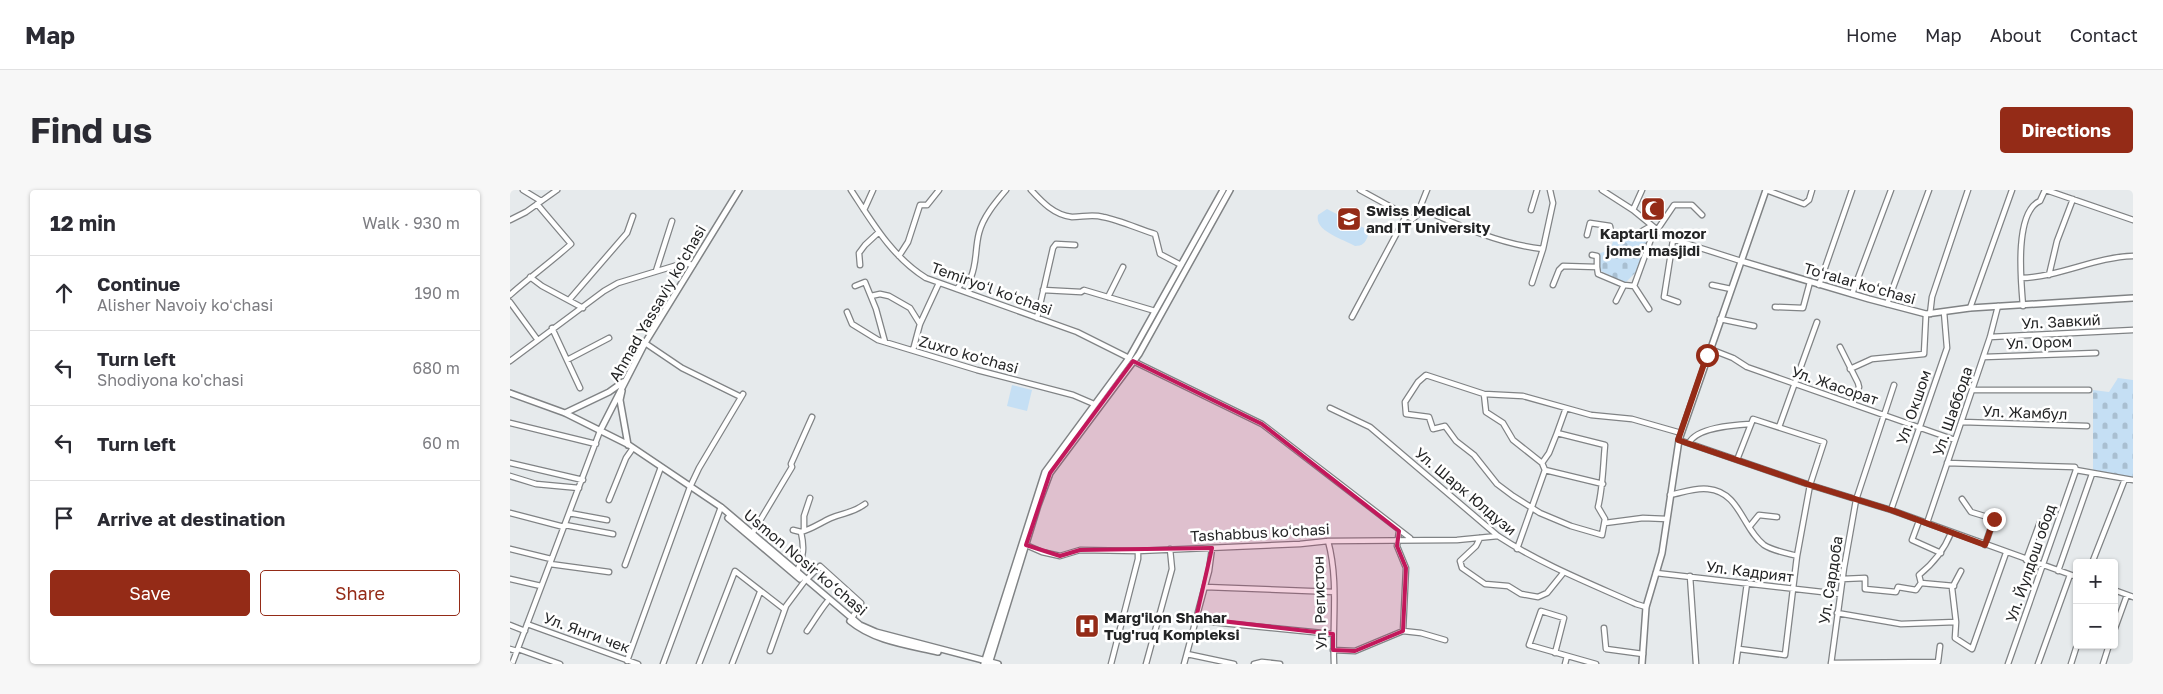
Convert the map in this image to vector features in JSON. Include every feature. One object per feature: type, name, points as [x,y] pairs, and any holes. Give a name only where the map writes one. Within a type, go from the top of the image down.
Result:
[{"type":"main road","name":"Ahmad Yassaviy ko'chasi","points":[[600,431],[645,343],[739,190]]},
{"type":"main road","points":[[1024,544],[1046,472],[1094,404],[1131,360],[1155,312],[1223,190]]},
{"type":"main road","points":[[983,663],[1050,473],[1131,360],[1230,190]]},
{"type":"main road","points":[[1642,664],[1646,607],[1662,552],[1678,440],[1766,190]]},
{"type":"main road","name":"Toʻralar koʻchasi","points":[[1741,261],[1819,285],[1928,314],[1970,308],[2133,298]]},
{"type":"main road","points":[[565,413],[609,392],[625,380]]},
{"type":"main road","points":[[625,380],[620,400],[628,445]]},
{"type":"main road","name":"Usmon Nosir ko‘chasi","points":[[510,393],[565,413],[633,448],[719,508],[797,572],[805,581]]},
{"type":"main road","name":"Usmon Nosir ko‘chasi","points":[[719,508],[860,625],[876,632],[983,663]]},
{"type":"main road","name":"Usmon Nosir ko‘chasi","points":[[816,590],[827,602],[870,634],[983,663],[998,664]]},
{"type":"street","points":[[510,294],[548,265],[571,244],[539,203],[523,190]]},
{"type":"street","points":[[510,220],[557,190]]},
{"type":"street","name":"Temiryoʻl koʻchasi","points":[[851,190],[879,232],[899,256],[909,267],[926,278],[1077,332],[1262,424],[1411,539]]},
{"type":"street","points":[[864,210],[873,190]]},
{"type":"street","points":[[899,256],[908,242],[920,205],[927,205],[939,190]]},
{"type":"street","points":[[957,289],[964,280],[971,277],[979,232],[986,216],[1006,190]]},
{"type":"street","points":[[1031,190],[1046,206],[1060,214],[1072,217],[1089,215],[1105,217],[1155,234],[1160,254],[1181,265]]},
{"type":"street","points":[[1360,190],[1406,216],[1415,219],[1427,190]]},
{"type":"street","points":[[1531,210],[1536,190]]},
{"type":"street","points":[[1532,283],[1543,249],[1553,203],[1550,190]]},
{"type":"street","name":"Toʻralar koʻchasi","points":[[1602,190],[1610,193],[1633,210],[1656,231],[1673,240],[1741,261]]},
{"type":"street","points":[[1633,210],[1642,190]]},
{"type":"street","points":[[1766,190],[1804,204],[1812,190]]},
{"type":"street","points":[[1819,285],[1852,190]]},
{"type":"street","points":[[1852,294],[1891,190]]},
{"type":"street","points":[[1887,304],[1929,190]]},
{"type":"street","points":[[1850,370],[1872,359],[1924,354],[1928,314],[1932,297],[1968,190]]},
{"type":"street","points":[[1970,308],[2012,190]]},
{"type":"street","points":[[2022,306],[2021,278],[2024,225],[2032,206],[2040,201],[2046,190],[2133,220]]},
{"type":"street","points":[[2049,275],[2057,241],[2073,199]]},
{"type":"street","points":[[1634,286],[1656,231],[1675,204],[1692,206],[1702,215]]},
{"type":"street","points":[[1420,208],[1484,236],[1524,247],[1543,249]]},
{"type":"street","points":[[569,300],[627,233],[634,216]]},
{"type":"street","points":[[1352,317],[1406,216]]},
{"type":"street","points":[[656,271],[672,222]]},
{"type":"street","points":[[1587,234],[1590,222],[1610,226],[1614,233],[1637,234],[1650,226]]},
{"type":"street","points":[[860,265],[859,253],[865,244],[879,232]]},
{"type":"street","points":[[1673,240],[1664,297],[1678,302]]},
{"type":"street","points":[[1037,318],[1054,246],[1075,245]]},
{"type":"street","points":[[1592,255],[1597,255],[1598,274],[1624,285],[1634,286]]},
{"type":"street","points":[[2021,278],[2049,275],[2114,257],[2133,256]]},
{"type":"street","points":[[510,361],[552,328],[618,283],[684,262],[693,265]]},
{"type":"street","points":[[1552,286],[1562,266],[1597,267]]},
{"type":"street","points":[[1108,297],[1123,268]]},
{"type":"street","points":[[530,277],[542,286],[582,308]]},
{"type":"street","points":[[855,286],[865,282],[885,342]]},
{"type":"street","points":[[1775,307],[1803,308],[1810,282]]},
{"type":"street","points":[[913,350],[920,324],[939,283]]},
{"type":"street","points":[[1616,301],[1624,285]]},
{"type":"street","points":[[1712,285],[1731,289]]},
{"type":"street","points":[[1634,286],[1649,309]]},
{"type":"street","points":[[1043,290],[1081,292],[1084,290],[1155,312]]},
{"type":"street","points":[[871,296],[880,294],[888,296],[910,308],[920,324]]},
{"type":"street","points":[[510,302],[537,339]]},
{"type":"street","name":"Ул. Шаббода","points":[[1927,523],[1984,356],[1998,306]]},
{"type":"street","name":"Zuxro ko'chasi","points":[[847,312],[852,324],[885,342],[977,370],[1072,395],[1094,404]]},
{"type":"street","name":"Ул. Окшом","points":[[1891,510],[1947,348],[1944,312]]},
{"type":"street","points":[[1720,319],[1754,326]]},
{"type":"street","points":[[1779,427],[1817,322]]},
{"type":"street","points":[[552,328],[580,388]]},
{"type":"street","name":"Ул. Завкий","points":[[1990,337],[2133,330]]},
{"type":"street","points":[[567,360],[608,338]]},
{"type":"street","points":[[628,661],[690,487],[699,468],[742,396],[682,368],[645,343]]},
{"type":"street","points":[[1840,347],[1859,388],[1853,404]]},
{"type":"street","name":"Ул. Жасорат","points":[[1710,349],[1733,358],[1747,367],[1955,440]]},
{"type":"street","name":"Ул. Ором","points":[[1984,356],[2096,353]]},
{"type":"street","points":[[1557,433],[1605,445],[1601,477],[1603,484],[1598,507],[1605,519],[1602,535],[1571,526],[1531,508],[1497,484],[1474,455],[1456,441],[1445,426],[1433,429],[1429,418],[1406,414],[1405,402],[1418,382],[1426,376],[1484,394],[1523,396],[1601,418],[1632,419],[1681,433]]},
{"type":"street","name":"Ул. Сардоба","points":[[1831,664],[1842,579],[1856,500],[1894,385]]},
{"type":"street","points":[[1972,390],[2089,390]]},
{"type":"street","points":[[1484,394],[1486,412],[1503,423],[1513,440],[1542,464],[1546,470],[1603,484]]},
{"type":"street","name":"Ул. Шарк Юлдузи","points":[[1330,408],[1370,427],[1498,536],[1517,549],[1564,572],[1646,607]]},
{"type":"street","points":[[1542,464],[1551,449],[1566,408]]},
{"type":"street","points":[[752,534],[792,467],[791,464],[812,417]]},
{"type":"street","points":[[1737,460],[1753,419],[1824,442],[1810,485],[1797,556],[1785,656],[1739,649]]},
{"type":"street","name":"Ул. Жамбул","points":[[1962,422],[2087,426]]},
{"type":"street","points":[[510,423],[596,444]]},
{"type":"street","points":[[1689,444],[1692,438],[1721,426],[1751,424]]},
{"type":"street","points":[[512,664],[600,431]]},
{"type":"street","points":[[1678,440],[1810,485],[1891,510],[2006,553],[2073,575]]},
{"type":"street","points":[[609,500],[626,458],[633,448]]},
{"type":"street","points":[[510,463],[583,480]]},
{"type":"street","points":[[1947,464],[2075,467],[2076,470],[2092,474],[2133,480]]},
{"type":"street","points":[[625,565],[661,467]]},
{"type":"street","points":[[1517,549],[1546,470]]},
{"type":"street","name":"Ул. Йулдош обод","points":[[2008,664],[2076,470]]},
{"type":"street","points":[[2058,570],[2092,474]]},
{"type":"street","points":[[510,476],[536,484],[579,488]]},
{"type":"street","points":[[2094,559],[2126,478]]},
{"type":"street","points":[[1670,495],[1706,488],[1719,491],[1730,498],[1763,544],[1772,549],[1797,556]]},
{"type":"street","points":[[797,572],[804,552],[802,532],[804,516],[810,498]]},
{"type":"street","points":[[1962,499],[1971,512],[1994,519],[1985,545]]},
{"type":"street","points":[[793,530],[802,532],[812,529],[831,518],[853,512],[865,504]]},
{"type":"street","points":[[663,664],[719,508]]},
{"type":"street","points":[[510,513],[564,526],[613,534]]},
{"type":"street","points":[[570,513],[607,520]]},
{"type":"street","points":[[1750,526],[1759,515],[1777,517]]},
{"type":"street","points":[[1605,523],[1643,518],[1667,519]]},
{"type":"street","points":[[1919,521],[1912,540],[1941,553]]},
{"type":"street","points":[[2026,560],[2040,522]]},
{"type":"street","points":[[1399,531],[1397,546],[1406,568],[1404,631]]},
{"type":"street","points":[[1922,583],[1919,575],[1941,553],[1951,533]]},
{"type":"street","name":"Tashabbus koʻchasi","points":[[1024,544],[1042,552],[1060,556],[1080,550],[1138,551],[1300,544],[1328,540],[1456,540],[1498,536]]},
{"type":"street","points":[[1480,538],[1476,546],[1460,561],[1462,568],[1485,584],[1508,586],[1521,594],[1538,597],[1547,593],[1564,572]]},
{"type":"street","name":"Ул. Регистон","points":[[1328,540],[1331,552],[1334,592],[1334,664]]},
{"type":"street","points":[[1184,664],[1204,588],[1212,548]]},
{"type":"street","points":[[510,549],[550,561],[609,572]]},
{"type":"street","points":[[1146,664],[1172,568],[1170,549]]},
{"type":"street","points":[[1110,664],[1138,559],[1138,551]]},
{"type":"street","points":[[1961,571],[1954,586],[1955,638],[1972,649],[2006,553]]},
{"type":"street","points":[[770,650],[784,609],[805,581],[820,566],[861,602],[852,618]]},
{"type":"street","points":[[699,664],[735,571],[784,609]]},
{"type":"street","name":"Ул. Кадрият","points":[[1656,573],[1840,594]]},
{"type":"street","points":[[2038,664],[2070,574]]},
{"type":"street","points":[[1690,576],[1696,664]]},
{"type":"street","points":[[1842,579],[1865,578],[1865,589],[1896,592],[1898,587],[1916,590],[1922,583]]},
{"type":"street","points":[[510,579],[541,586]]},
{"type":"street","points":[[1736,664],[1747,583]]},
{"type":"street","points":[[1922,583],[1954,586]]},
{"type":"street","points":[[1204,588],[1334,592]]},
{"type":"street","points":[[732,664],[760,592]]},
{"type":"street","points":[[2118,592],[2133,597]]},
{"type":"street","points":[[2118,620],[2127,595]]},
{"type":"street","points":[[807,631],[814,622],[814,618],[827,602]]},
{"type":"street","points":[[1555,653],[1564,618],[1541,611],[1529,646],[1566,656],[1596,664]]},
{"type":"street","points":[[1838,613],[1900,624],[1956,622]]},
{"type":"street","points":[[1196,618],[1211,622],[1333,634]]},
{"type":"street","name":"Ул. Янги чек","points":[[527,624],[638,664]]},
{"type":"street","points":[[510,625],[525,631]]},
{"type":"street","points":[[1604,628],[1606,650],[1643,654]]},
{"type":"street","points":[[1333,650],[1355,652],[1404,631],[1421,633],[1445,640]]},
{"type":"street","points":[[1831,664],[1938,662],[1940,646]]},
{"type":"street","points":[[510,648],[544,661],[560,664]]},
{"type":"street","points":[[2071,664],[2076,649]]},
{"type":"street","points":[[2103,664],[2108,649]]},
{"type":"street","points":[[1187,654],[1234,664]]},
{"type":"street","points":[[1565,664],[1566,656]]},
{"type":"street","points":[[1254,664],[1262,662],[1280,664]]},
{"type":"highlighted area","points":[[1133,361],[1262,424],[1399,531],[1397,546],[1406,568],[1403,631],[1355,651],[1333,650],[1333,634],[1196,618],[1212,548],[1080,550],[1060,556],[1026,545],[1050,473]]},
{"type":"green space","points":[[1327,209],[1364,228],[1368,235],[1365,242],[1362,245],[1355,246],[1320,226],[1318,215]]},
{"type":"green space","points":[[1649,240],[1635,273],[1625,283],[1599,270],[1598,257],[1600,253],[1604,252],[1605,245],[1612,245],[1613,241]]},
{"type":"green space","points":[[2118,378],[2133,380],[2133,477],[2093,475],[2093,390],[2109,392]]},
{"type":"green space","points":[[1012,385],[1032,390],[1027,411],[1007,406]]},
{"type":"place","name":"Kaptarli mozor jome' masjidi","points":[[1653,209]]},
{"type":"place","name":"Swiss Medical and IT University","points":[[1349,219]]},
{"type":"place","name":"Marg'ilon Shahar Tug'ruq Kompleksi","points":[[1087,626]]},
{"type":"route","points":[[1707,355],[1678,440],[1810,485],[1891,510],[1985,545],[1994,519]]}]
